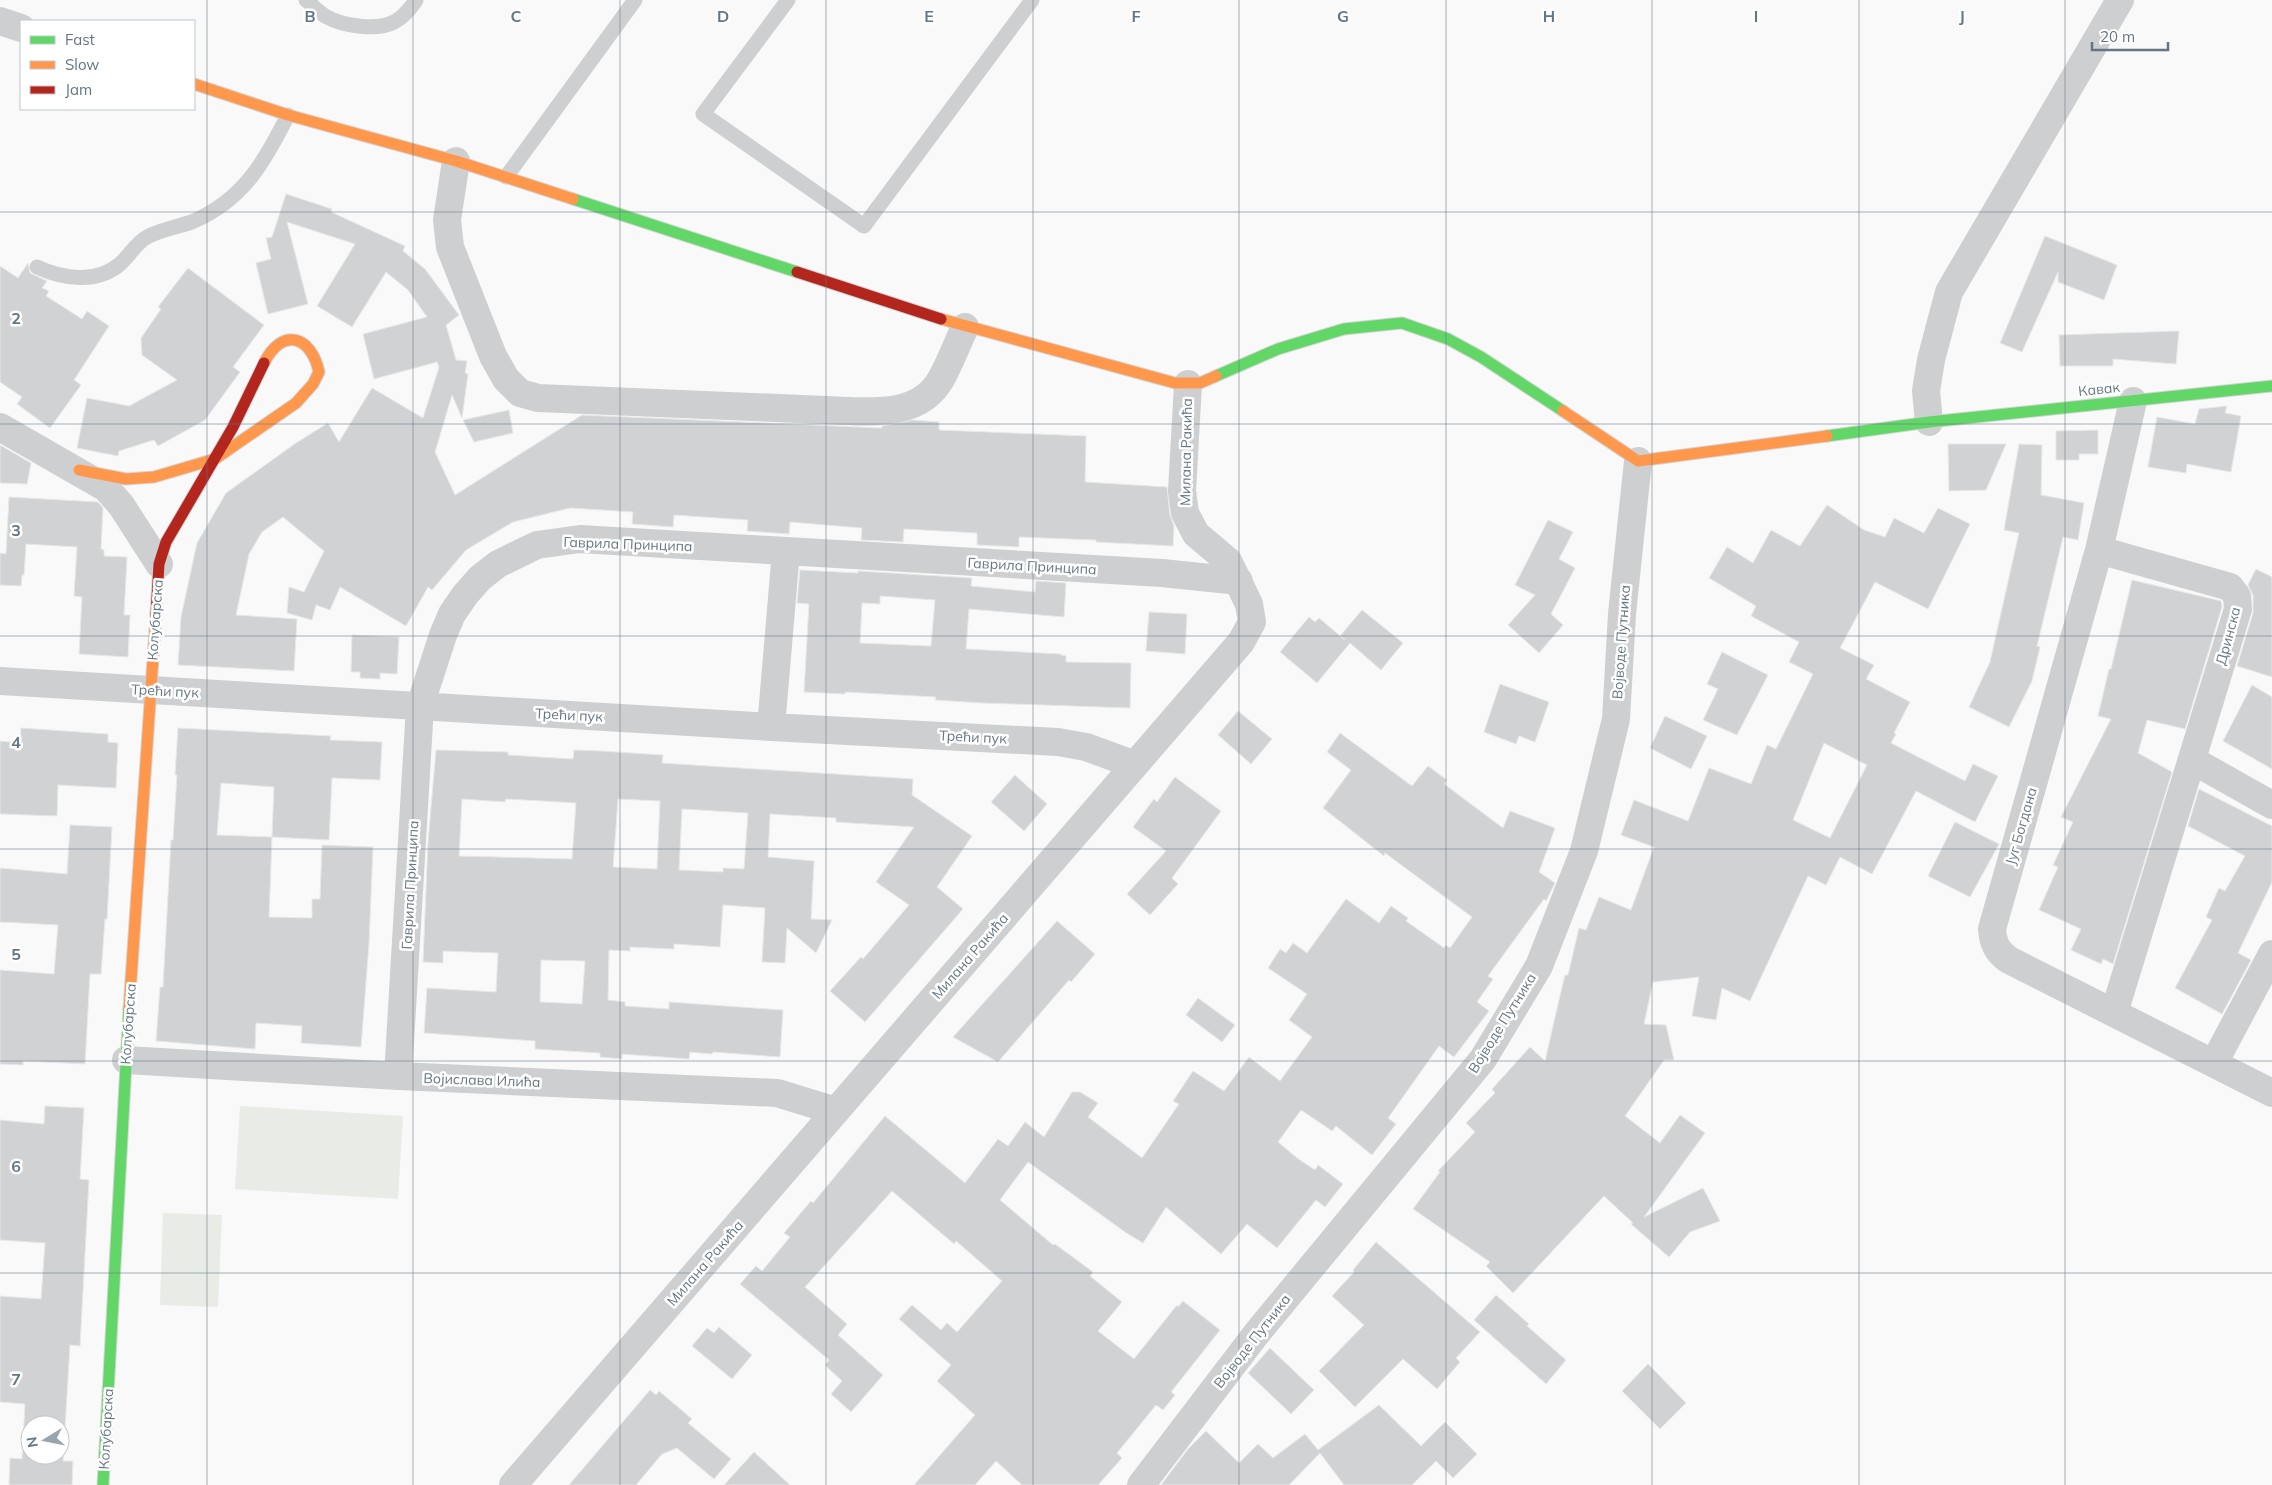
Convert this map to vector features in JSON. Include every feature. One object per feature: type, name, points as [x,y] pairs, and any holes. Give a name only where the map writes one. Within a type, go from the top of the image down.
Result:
[{"type":"street","points":[[1928,422],[1926,391],[1949,292],[2120,0]]},
{"type":"street","points":[[0,21],[20,28]]},
{"type":"street","points":[[195,84],[288,115],[456,161],[965,327],[1175,383],[1200,383],[1278,349],[1344,329],[1402,323],[1448,339],[1481,357],[1638,461]]},
{"type":"street","points":[[456,161],[447,220],[450,247],[493,356],[506,380],[520,393],[538,398],[805,410],[867,411],[908,408],[930,394],[941,380],[965,327]]},
{"type":"street","name":"Колубарска","points":[[78,470],[126,479],[154,477],[215,459],[296,403],[313,384],[319,372],[314,353],[306,344],[288,340],[279,343],[270,354],[246,404],[215,459],[166,540],[160,564],[126,1060],[103,1485]]},
{"type":"street","name":"Милана Ракића","points":[[513,1485],[1240,642],[1252,622],[1249,604],[1228,561],[1196,534],[1185,513],[1182,491],[1188,384]]},
{"type":"street","name":"Кавак","points":[[1638,461],[1928,422],[2272,386]]},
{"type":"street","name":"Југ Богдана","points":[[2133,401],[2099,550],[1992,929],[1992,939],[2002,955],[2114,1014],[2272,1093]]},
{"type":"street","name":"Колубарска","points":[[0,427],[78,470],[106,488],[121,505],[160,564]]},
{"type":"street","name":"Војводе Путника","points":[[1141,1485],[1257,1332],[1483,1059],[1538,966],[1584,851],[1616,720],[1622,614],[1638,461]]},
{"type":"street","name":"Гаврила Принципа","points":[[398,1076],[420,706],[443,635],[452,614],[480,578],[498,564],[517,553],[544,544],[580,539],[1162,573],[1239,581]]},
{"type":"street","name":"Дринска","points":[[2099,550],[2230,587],[2236,596],[2238,610],[2114,1014]]},
{"type":"street","points":[[771,727],[786,551]]},
{"type":"street","name":"Трећи пук","points":[[0,681],[771,727],[1058,742],[1086,747],[1135,765]]},
{"type":"street","points":[[2192,760],[2272,805]]},
{"type":"street","points":[[2214,1064],[2272,954]]},
{"type":"street","name":"Војислава Илића","points":[[126,1060],[398,1076],[777,1093],[836,1111]]},
{"type":"lane","points":[[306,0],[326,17],[349,25],[369,26],[393,23],[407,13],[416,0]]},
{"type":"lane","points":[[506,177],[635,0]]},
{"type":"lane","points":[[788,0],[703,114],[864,226],[1032,0]]},
{"type":"lane","points":[[37,267],[63,276],[83,277],[104,274],[121,262],[148,236],[193,222],[214,211],[229,201],[266,159],[288,115]]},
{"type":"shaded area","points":[[240,1106],[403,1116],[398,1199],[235,1189]]},
{"type":"shaded area","points":[[163,1213],[222,1215],[218,1307],[160,1305]]},
{"type":"building","points":[[286,194],[332,209],[331,212],[405,246],[403,251],[425,269],[459,315],[446,325],[456,360],[467,361],[465,373],[468,374],[462,418],[452,395],[435,452],[455,495],[582,415],[882,428],[882,426],[913,420],[939,422],[939,430],[1086,436],[1085,482],[1167,487],[1170,515],[1174,526],[1173,546],[1019,537],[1019,547],[977,545],[977,533],[904,529],[903,542],[861,540],[862,528],[790,522],[789,534],[747,531],[748,520],[674,515],[673,527],[632,524],[633,512],[570,508],[513,522],[466,550],[432,590],[428,587],[406,626],[340,587],[330,610],[316,605],[312,620],[287,613],[289,587],[304,592],[324,551],[283,517],[262,532],[249,554],[236,615],[297,619],[294,671],[178,665],[181,617],[197,543],[226,493],[296,443],[328,423],[339,442],[372,388],[423,418],[439,367],[437,362],[374,379],[363,334],[427,317],[408,290],[386,272],[352,327],[317,306],[355,244],[287,222],[308,304],[268,314],[256,263],[271,259],[266,238],[272,237]]},
{"type":"building","points":[[2045,236],[2117,265],[2104,300],[2058,282],[2058,272],[2022,352],[2000,343]]},
{"type":"building","points":[[28,263],[30,273],[47,281],[42,288],[49,291],[46,296],[82,319],[87,311],[109,326],[74,380],[81,385],[50,428],[17,404],[22,397],[0,382],[0,266],[18,278]]},
{"type":"building","points":[[188,268],[264,325],[233,367],[240,372],[205,420],[158,446],[154,440],[119,451],[118,456],[77,448],[87,398],[129,406],[177,380],[142,355],[141,338],[161,309],[158,307]]},
{"type":"building","points":[[2179,331],[2176,364],[2113,359],[2113,366],[2060,366],[2059,335]]},
{"type":"building","points":[[2227,406],[2225,413],[2241,416],[2231,472],[2187,464],[2186,473],[2148,467],[2157,417],[2195,424],[2199,409]]},
{"type":"building","points":[[509,410],[513,433],[474,442],[463,420]]},
{"type":"building","points":[[2098,430],[2098,454],[2079,454],[2079,460],[2056,460],[2056,431]]},
{"type":"building","points":[[1948,444],[2006,444],[1986,490],[1949,491]]},
{"type":"building","points":[[2019,444],[2042,445],[2041,495],[2084,503],[2078,540],[2063,537],[2037,646],[2040,647],[2032,681],[2009,727],[1969,707],[1990,662],[2019,533],[2004,530]]},
{"type":"building","points":[[0,445],[31,463],[27,484],[0,483]]},
{"type":"building","points":[[9,497],[98,502],[103,508],[101,549],[104,550],[104,556],[127,557],[124,615],[130,615],[128,657],[79,654],[82,597],[74,596],[77,547],[26,544],[24,575],[22,575],[21,586],[0,585],[0,553],[6,554]]},
{"type":"building","points":[[1827,505],[1864,530],[1885,537],[1894,518],[1924,533],[1938,508],[1970,524],[1928,609],[1875,582],[1840,648],[1874,665],[1866,679],[1910,702],[1891,743],[1965,781],[1973,764],[1998,776],[1975,822],[1916,791],[1872,874],[1840,857],[1826,885],[1808,876],[1750,1001],[1722,988],[1716,1020],[1692,1016],[1699,977],[1653,982],[1644,1024],[1666,1025],[1674,1060],[1664,1060],[1625,1116],[1660,1143],[1680,1115],[1705,1133],[1644,1217],[1703,1188],[1720,1221],[1690,1232],[1669,1257],[1631,1224],[1633,1223],[1604,1196],[1513,1293],[1486,1266],[1490,1262],[1413,1209],[1440,1172],[1438,1171],[1475,1132],[1466,1123],[1495,1093],[1492,1089],[1530,1047],[1545,1061],[1565,975],[1568,975],[1579,928],[1586,930],[1599,897],[1631,910],[1654,847],[1621,835],[1634,800],[1688,821],[1709,768],[1751,784],[1767,745],[1776,749],[1813,674],[1789,662],[1799,642],[1751,616],[1756,606],[1709,578],[1727,547],[1753,563],[1771,530],[1800,546]],"holes":[[[1824,743],[1867,765],[1830,838],[1793,820]]]},
{"type":"building","points":[[1548,520],[1573,532],[1559,559],[1575,568],[1551,614],[1563,625],[1539,653],[1508,625],[1535,595],[1515,585]]},
{"type":"building","points":[[2256,569],[2272,577],[2272,677],[2237,666],[2253,613],[2253,595],[2248,585]]},
{"type":"building","points":[[800,570],[858,573],[858,571],[972,578],[971,586],[1035,592],[1036,581],[1066,583],[1064,617],[969,609],[966,649],[1061,654],[1066,656],[1066,662],[1131,663],[1130,708],[983,703],[935,700],[936,697],[845,692],[845,694],[804,692],[809,604],[797,603]],"holes":[[[880,596],[935,600],[931,646],[860,643],[862,603],[880,604]]]},
{"type":"building","points":[[2132,580],[2221,601],[2222,607],[2185,729],[2147,720],[2138,753],[2172,772],[2113,964],[2103,959],[2101,964],[2071,950],[2081,929],[2039,910],[2058,867],[2053,865],[2073,822],[2061,817],[2111,719],[2098,716]]},
{"type":"building","points":[[1362,610],[1403,643],[1381,670],[1350,643],[1317,683],[1280,652],[1309,617],[1315,622],[1319,618],[1340,636]]},
{"type":"building","points":[[1149,612],[1187,614],[1185,654],[1146,651]]},
{"type":"building","points":[[352,635],[399,637],[397,674],[380,673],[380,679],[360,678],[360,672],[351,672]]},
{"type":"building","points":[[1722,652],[1768,675],[1737,735],[1703,720],[1718,689],[1707,684]]},
{"type":"building","points":[[1500,684],[1549,702],[1535,742],[1519,736],[1516,744],[1484,732]]},
{"type":"building","points":[[2252,685],[2272,697],[2272,769],[2223,741]]},
{"type":"building","points":[[1238,711],[1272,739],[1251,764],[1218,735]]},
{"type":"building","points":[[1665,716],[1707,736],[1691,769],[1650,748]]},
{"type":"building","points":[[21,728],[108,734],[108,742],[118,743],[116,788],[58,785],[57,816],[0,814],[0,741],[20,743]]},
{"type":"building","points":[[178,728],[331,736],[330,740],[382,742],[380,780],[332,778],[329,840],[272,837],[269,917],[312,918],[312,899],[320,899],[322,845],[373,847],[369,944],[361,1047],[301,1043],[302,1026],[256,1023],[255,1049],[156,1041],[160,987],[163,987],[171,840],[173,840],[177,775],[175,775]],"holes":[[[221,783],[274,787],[272,837],[217,835]]]},
{"type":"building","points":[[1340,733],[1412,786],[1428,766],[1447,780],[1444,784],[1503,828],[1510,811],[1555,828],[1539,872],[1555,883],[1546,901],[1544,899],[1488,976],[1493,979],[1477,1002],[1489,1011],[1454,1057],[1439,1046],[1388,1118],[1396,1124],[1372,1155],[1336,1126],[1332,1131],[1301,1110],[1278,1142],[1315,1170],[1318,1165],[1343,1184],[1325,1207],[1316,1200],[1277,1248],[1247,1224],[1221,1254],[1166,1207],[1143,1243],[1028,1162],[1000,1200],[1053,1245],[1055,1244],[1093,1272],[1090,1276],[1122,1302],[1098,1331],[1134,1359],[1177,1305],[1178,1307],[1183,1301],[1220,1330],[1171,1392],[1175,1395],[1163,1410],[1156,1405],[1117,1453],[1122,1458],[1098,1485],[1022,1485],[996,1461],[975,1485],[914,1485],[975,1415],[937,1381],[951,1365],[899,1319],[912,1305],[941,1330],[947,1323],[957,1332],[1002,1281],[956,1241],[954,1244],[892,1191],[805,1287],[847,1324],[838,1335],[883,1375],[851,1412],[831,1394],[842,1381],[825,1365],[829,1360],[740,1284],[756,1266],[762,1271],[790,1237],[784,1233],[811,1201],[813,1203],[885,1116],[965,1183],[998,1139],[1008,1146],[1025,1122],[1044,1137],[1072,1092],[1080,1092],[1098,1103],[1088,1117],[1142,1158],[1179,1104],[1173,1101],[1193,1071],[1224,1091],[1249,1057],[1280,1081],[1312,1037],[1289,1020],[1307,994],[1268,968],[1280,949],[1286,953],[1293,943],[1307,953],[1346,899],[1379,923],[1391,906],[1408,918],[1406,921],[1444,948],[1446,945],[1450,948],[1472,917],[1385,853],[1384,856],[1323,808],[1351,770],[1327,752]]},
{"type":"building","points":[[436,750],[508,752],[508,755],[573,759],[574,750],[601,751],[663,755],[662,763],[913,779],[912,795],[972,836],[937,887],[963,909],[865,1022],[830,991],[861,957],[863,959],[909,905],[876,882],[914,827],[836,822],[836,818],[770,814],[768,857],[814,861],[811,919],[832,920],[816,953],[787,928],[785,963],[762,962],[765,908],[723,905],[720,947],[674,944],[674,949],[630,947],[630,951],[609,950],[608,1000],[625,1002],[625,1006],[669,1009],[669,1002],[783,1010],[780,1057],[690,1052],[689,1059],[622,1054],[622,1059],[600,1057],[600,1053],[535,1049],[535,1041],[424,1033],[427,988],[496,992],[498,953],[443,951],[443,963],[423,962],[428,842]],"holes":[[[462,799],[505,802],[506,799],[576,803],[572,859],[459,856]],[[618,799],[660,801],[657,869],[613,867]],[[682,809],[748,813],[744,869],[723,868],[723,872],[679,870]],[[541,960],[585,961],[582,1004],[540,1002]]]},
{"type":"building","points":[[1015,775],[1047,804],[1024,831],[991,802]]},
{"type":"building","points":[[1175,777],[1221,811],[1172,878],[1178,884],[1150,915],[1127,894],[1166,851],[1133,827],[1154,799],[1157,802]]},
{"type":"building","points":[[2199,789],[2272,826],[2272,882],[2238,953],[2251,960],[2222,1014],[2175,988],[2212,920],[2206,917],[2219,888],[2225,891],[2245,856],[2188,826]]},
{"type":"building","points":[[1955,822],[1999,844],[1970,897],[1928,876]]},
{"type":"building","points":[[70,825],[112,827],[107,919],[105,919],[101,974],[90,974],[85,1064],[23,1061],[23,1065],[0,1064],[0,970],[54,974],[58,925],[0,922],[0,868],[67,874]]},
{"type":"building","points":[[1057,921],[1095,954],[1071,982],[1069,980],[998,1062],[953,1037]]},
{"type":"building","points":[[1198,998],[1235,1025],[1222,1042],[1186,1015]]},
{"type":"building","points":[[45,1106],[84,1108],[80,1179],[89,1180],[80,1346],[70,1345],[66,1415],[24,1415],[25,1404],[0,1402],[0,1296],[41,1299],[45,1243],[0,1240],[0,1120],[44,1124]]},
{"type":"building","points":[[1376,1242],[1480,1332],[1456,1358],[1460,1362],[1437,1389],[1403,1359],[1355,1407],[1319,1371],[1364,1325],[1332,1296],[1354,1272],[1353,1270]]},
{"type":"building","points":[[1496,1295],[1529,1324],[1527,1326],[1566,1360],[1546,1384],[1474,1320]]},
{"type":"building","points":[[719,1327],[752,1355],[732,1379],[692,1346],[707,1328],[714,1333]]},
{"type":"building","points":[[1270,1348],[1314,1390],[1291,1414],[1248,1373]]},
{"type":"building","points":[[1648,1364],[1686,1403],[1660,1429],[1622,1391]]},
{"type":"building","points":[[650,1390],[656,1395],[659,1391],[692,1419],[688,1423],[731,1459],[714,1479],[677,1448],[662,1454],[636,1485],[569,1485]]},
{"type":"building","points":[[1379,1405],[1421,1446],[1445,1422],[1477,1454],[1453,1478],[1436,1461],[1412,1485],[1344,1485],[1320,1453],[1289,1485],[1161,1485],[1188,1449],[1206,1431],[1239,1463],[1258,1444],[1273,1458],[1305,1434],[1318,1450]]},
{"type":"building","points":[[754,1452],[790,1485],[724,1485]]},
{"type":"building","points":[[10,1458],[20,1459],[20,1465],[70,1465],[70,1461],[73,1461],[72,1485],[9,1485]]},
{"type":"traffic: fast","points":[[573,199],[797,272]]},
{"type":"traffic: fast","points":[[1216,376],[1278,349],[1344,329],[1402,323],[1448,339],[1481,357],[1563,411]]},
{"type":"traffic: fast","points":[[1827,436],[1929,422],[2272,386]]},
{"type":"traffic: fast","points":[[103,1485],[129,1009]]},
{"type":"traffic: slow","points":[[195,84],[288,115],[456,161],[573,199]]},
{"type":"traffic: slow","points":[[941,319],[1175,383],[1200,383],[1216,376]]},
{"type":"traffic: slow","points":[[79,470],[126,479],[154,477],[215,459],[296,403],[313,384],[319,372],[310,350],[303,343],[295,340],[287,340],[279,344],[264,363]]},
{"type":"traffic: slow","points":[[1563,411],[1638,461],[1827,436]]},
{"type":"traffic: slow","points":[[129,1009],[156,615]]},
{"type":"traffic: jam","points":[[797,272],[941,319]]},
{"type":"traffic: jam","points":[[156,615],[159,564],[166,542],[233,427],[264,363]]}]
